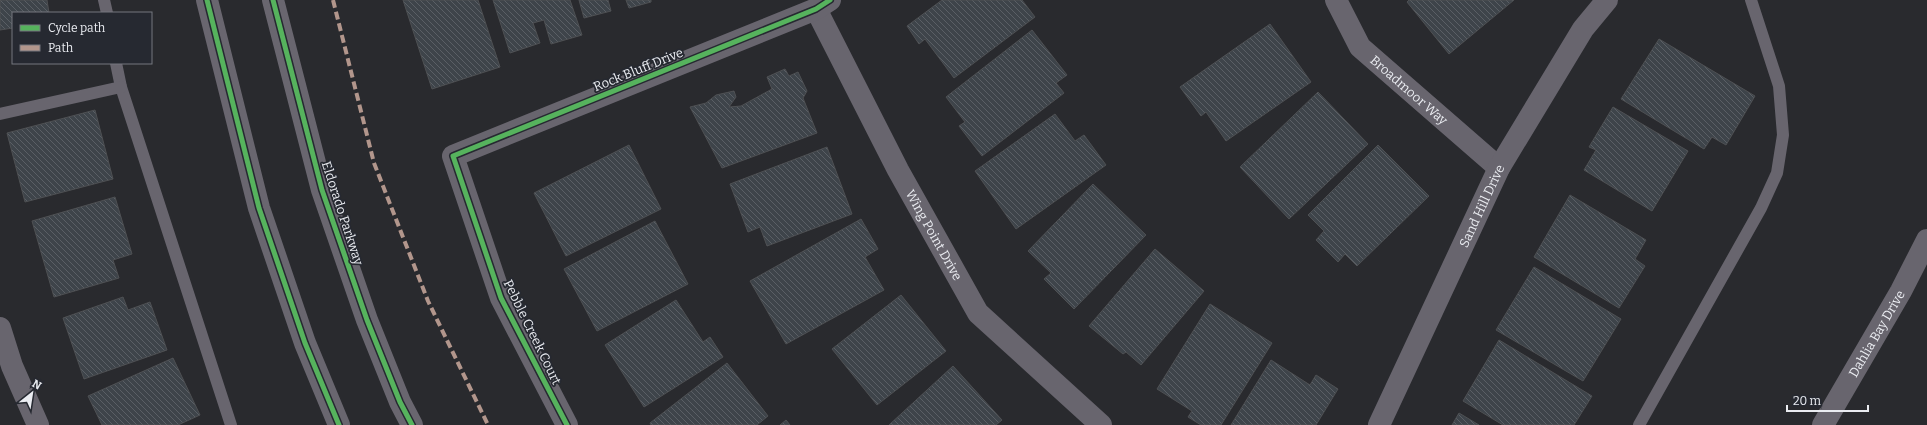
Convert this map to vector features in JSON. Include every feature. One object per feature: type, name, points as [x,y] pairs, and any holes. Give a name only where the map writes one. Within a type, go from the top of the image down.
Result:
[{"type":"main road","points":[[207,0],[259,208],[305,343],[339,425]]},
{"type":"main road","name":"Eldorado Parkway","points":[[273,0],[322,190],[367,320],[400,402],[412,425]]},
{"type":"street","name":"Broadmoor Way","points":[[1336,0],[1360,47],[1499,168]]},
{"type":"street","name":"Sand Hill Drive","points":[[1379,425],[1499,168],[1583,29],[1608,0]]},
{"type":"street","name":"Rock Bluff Drive","points":[[453,156],[823,4]]},
{"type":"street","name":"Wing Point Drive","points":[[823,4],[898,170],[978,313],[1101,425]]},
{"type":"street","name":"Pebble Creek Court","points":[[453,156],[501,298],[567,425]]},
{"type":"street","name":"Dahlia Bay Drive","points":[[1823,425],[1901,291],[1927,240]]},
{"type":"street","points":[[0,328],[12,366],[38,425]]},
{"type":"lane","points":[[104,0],[107,12]]},
{"type":"lane","points":[[1639,425],[1762,208],[1777,174],[1783,135],[1779,86],[1751,0]]},
{"type":"lane","points":[[116,64],[121,87],[231,425]]},
{"type":"lane","points":[[0,114],[121,87]]},
{"type":"building","points":[[0,0],[47,0],[49,12],[12,12],[12,28],[0,30]]},
{"type":"building","points":[[403,0],[478,0],[500,67],[432,89]]},
{"type":"building","points":[[493,0],[570,0],[582,35],[551,44],[544,20],[533,23],[540,43],[510,53]]},
{"type":"building","points":[[579,0],[608,0],[611,11],[584,18]]},
{"type":"building","points":[[626,0],[651,0],[651,2],[629,8]]},
{"type":"building","points":[[942,0],[1022,0],[1035,17],[954,78],[925,39],[919,44],[907,26]]},
{"type":"building","points":[[1409,0],[1514,0],[1449,54],[1407,2]]},
{"type":"building","points":[[1270,24],[1311,82],[1226,141],[1206,112],[1201,116],[1180,87]]},
{"type":"building","points":[[1032,30],[1067,75],[1056,83],[1064,93],[982,156],[959,126],[965,122],[946,97]]},
{"type":"building","points":[[1659,39],[1755,96],[1726,145],[1712,137],[1704,149],[1621,99]]},
{"type":"building","points":[[785,69],[789,76],[798,72],[807,91],[803,98],[817,133],[722,168],[690,107],[706,103],[716,95],[734,91],[736,97],[729,107],[741,106],[772,89],[767,77]]},
{"type":"building","points":[[1318,92],[1368,144],[1289,219],[1240,167]]},
{"type":"building","points":[[1613,107],[1688,151],[1652,211],[1584,170],[1596,150],[1589,147]]},
{"type":"building","points":[[95,110],[113,179],[25,202],[7,133]]},
{"type":"building","points":[[1055,114],[1075,141],[1084,135],[1106,165],[1016,229],[975,171]]},
{"type":"building","points":[[629,145],[661,209],[566,256],[534,193]]},
{"type":"building","points":[[1378,145],[1429,196],[1357,266],[1345,254],[1338,262],[1316,240],[1324,231],[1308,215]]},
{"type":"building","points":[[827,147],[852,214],[767,246],[760,227],[748,232],[730,184]]},
{"type":"building","points":[[1093,184],[1146,235],[1074,309],[1044,279],[1051,273],[1028,251]]},
{"type":"building","points":[[1570,195],[1646,240],[1635,259],[1645,266],[1619,308],[1534,257]]},
{"type":"building","points":[[115,197],[132,254],[113,260],[119,278],[54,297],[32,221]]},
{"type":"building","points":[[861,219],[878,249],[865,257],[884,290],[786,344],[750,281]]},
{"type":"building","points":[[655,221],[688,284],[597,331],[564,269]]},
{"type":"building","points":[[1155,249],[1204,291],[1141,365],[1126,352],[1123,354],[1089,326]]},
{"type":"building","points":[[1534,267],[1621,319],[1583,381],[1496,330]]},
{"type":"building","points":[[901,295],[946,351],[877,405],[832,349]]},
{"type":"building","points":[[123,297],[128,310],[150,302],[167,350],[84,379],[63,318]]},
{"type":"building","points":[[676,300],[703,342],[710,337],[723,357],[644,407],[605,345]]},
{"type":"building","points":[[1210,304],[1272,343],[1221,425],[1201,425],[1188,417],[1192,411],[1157,389]]},
{"type":"building","points":[[1499,340],[1592,396],[1574,425],[1503,425],[1463,401]]},
{"type":"building","points":[[173,358],[200,415],[178,425],[102,425],[88,396]]},
{"type":"building","points":[[1271,360],[1310,385],[1316,375],[1338,389],[1316,425],[1231,425]]},
{"type":"building","points":[[727,363],[768,416],[757,425],[651,425],[650,423]]},
{"type":"building","points":[[953,366],[1002,420],[996,425],[889,425]]},
{"type":"building","points":[[1459,413],[1479,425],[1452,425]]},
{"type":"building","points":[[786,420],[790,425],[780,425]]},
{"type":"marked path","points":[[333,0],[374,163],[428,301],[488,425]]},
{"type":"cycle path","points":[[207,0],[259,208],[305,343],[339,425]]},
{"type":"cycle path","points":[[273,0],[322,190],[367,320],[400,402],[412,425]]},
{"type":"cycle path","points":[[567,425],[501,298],[453,156],[816,9],[830,0]]}]
